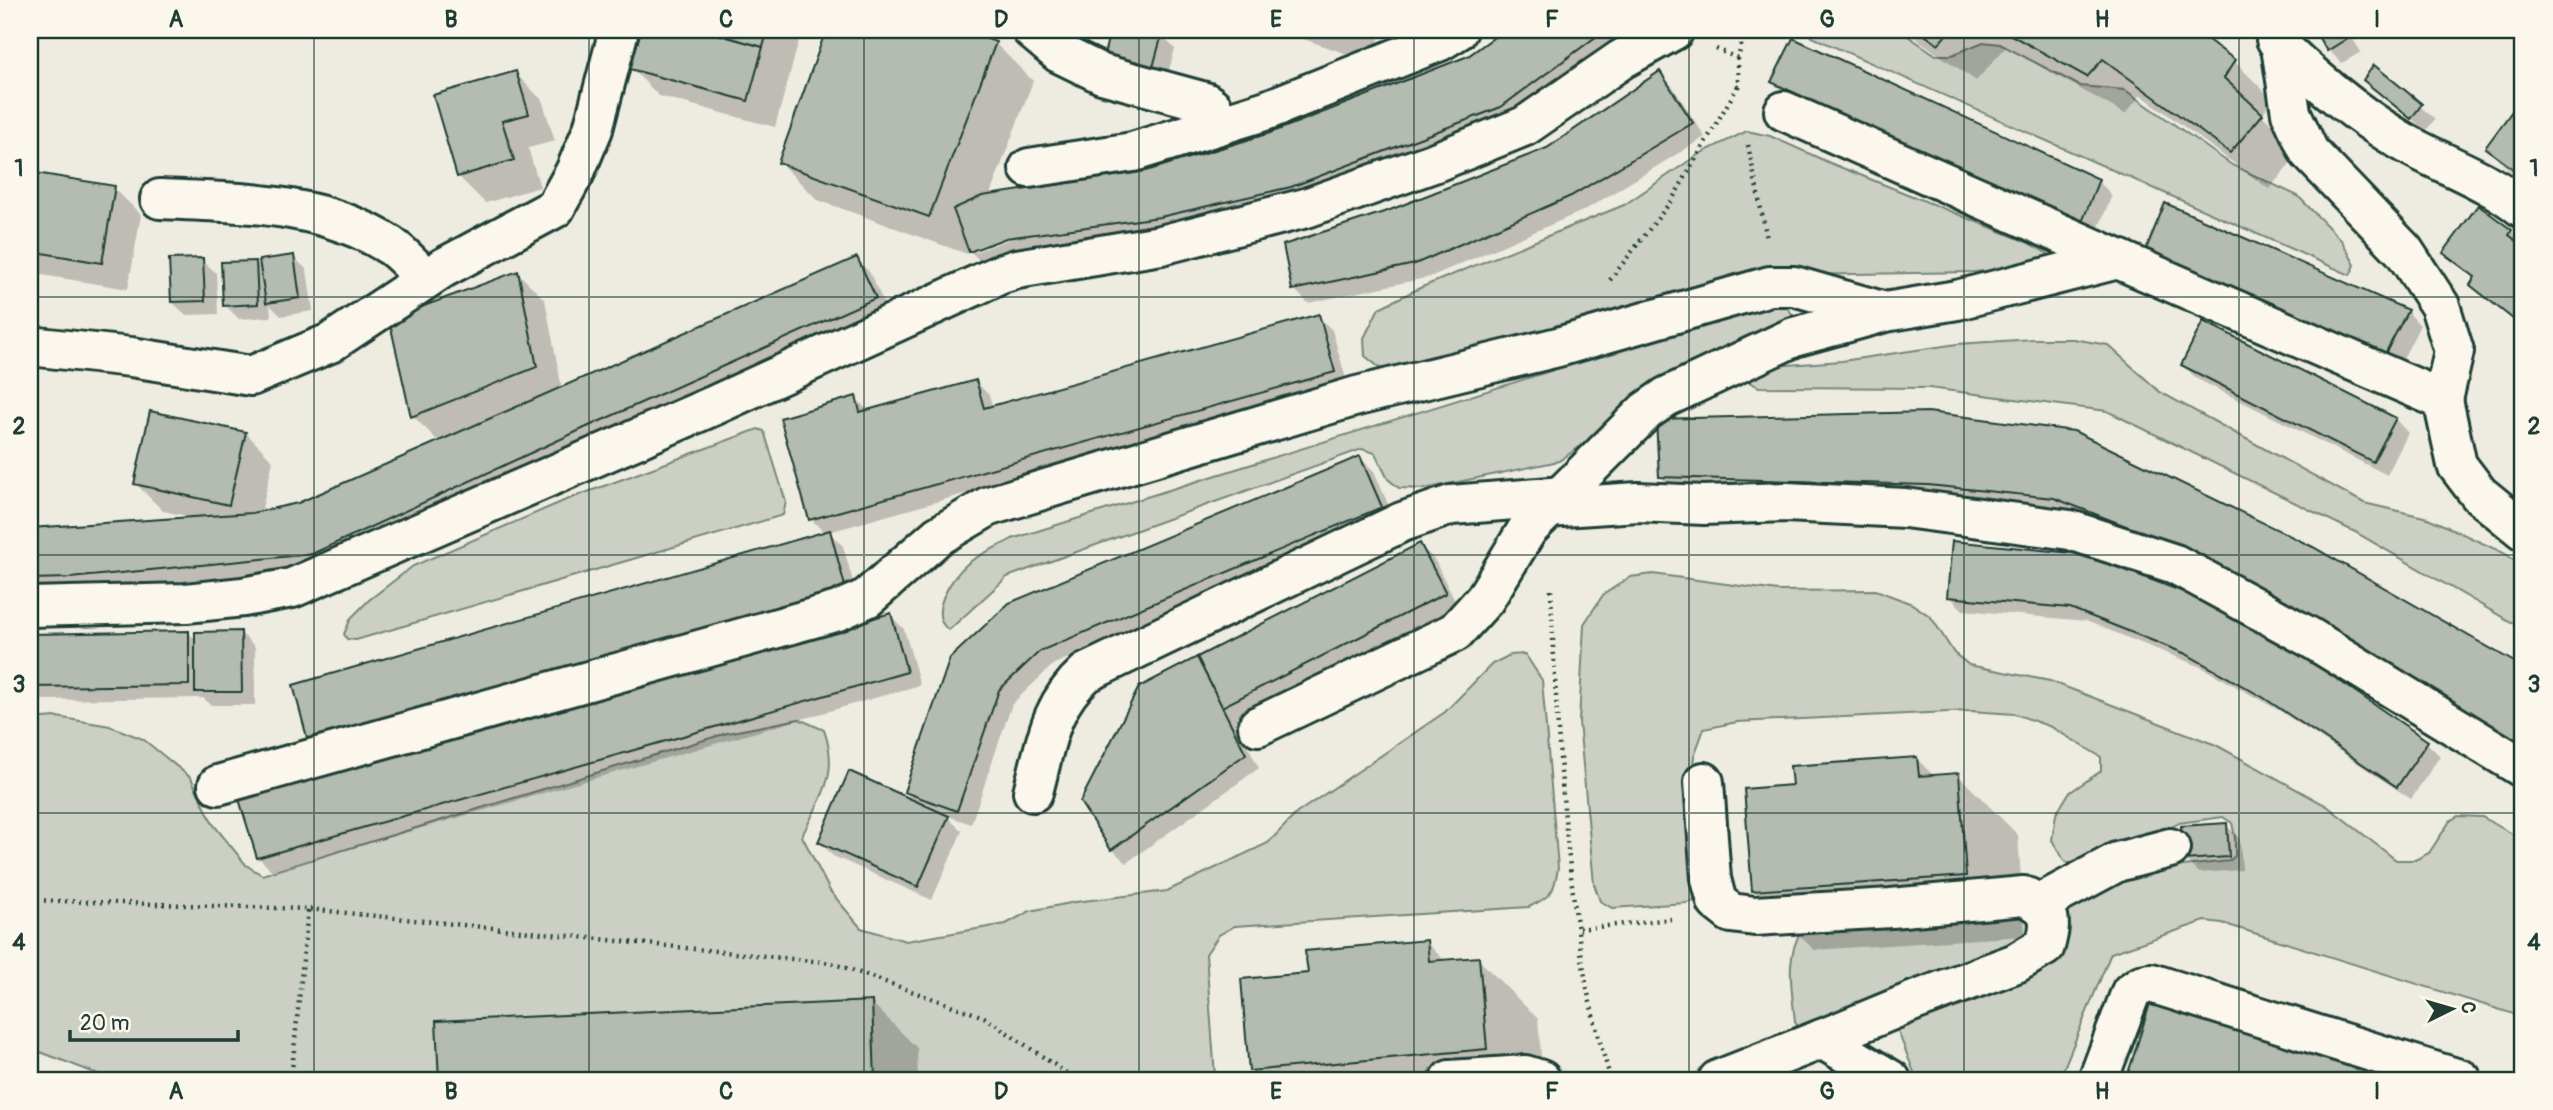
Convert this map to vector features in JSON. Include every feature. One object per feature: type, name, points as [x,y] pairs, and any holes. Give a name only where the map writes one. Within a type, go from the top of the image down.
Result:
[{"type":"lane","points":[[30,346],[131,357],[251,376],[330,343],[443,268],[555,208],[575,172],[593,129],[618,30]]},
{"type":"lane","points":[[1032,30],[1059,53],[1102,74],[1205,102],[1212,107],[1221,124]]},
{"type":"lane","points":[[1029,168],[1133,152],[1267,110],[1440,41],[1458,30]]},
{"type":"lane","points":[[30,607],[186,603],[292,588],[715,405],[1000,274],[1161,245],[1293,211],[1444,159],[1525,126],[1622,59],[1674,30]]},
{"type":"lane","points":[[2275,38],[2326,89],[2412,147],[2499,189],[2523,208]]},
{"type":"lane","points":[[2275,38],[2291,113],[2309,152],[2404,251],[2440,306],[2454,351],[2443,400],[2457,465],[2479,494],[2523,530]]},
{"type":"lane","points":[[1784,111],[2443,400]]},
{"type":"lane","points":[[160,199],[264,204],[337,219],[392,247],[426,279]]},
{"type":"lane","points":[[1258,726],[1455,632],[1485,599],[1527,530],[1646,411],[1666,397],[1794,337],[1885,312],[1958,300],[2118,258]]},
{"type":"lane","points":[[218,785],[838,611],[867,598],[938,536],[989,506],[1357,396],[1558,346],[1770,286],[1794,286],[1885,312]]},
{"type":"lane","points":[[1033,792],[1055,709],[1069,688],[1086,673],[1402,522],[1451,505],[1555,502],[1704,505],[1800,503],[1905,508],[2070,530],[2175,564],[2309,637],[2523,768]]},
{"type":"lane","points":[[1704,782],[1711,879],[1717,902],[1731,913],[1755,916],[1878,909],[2024,896],[2041,903],[2048,915],[2049,931],[2045,946],[2017,963],[1914,1001],[1718,1080]]},
{"type":"lane","points":[[2041,903],[2117,862],[2170,848]]},
{"type":"lane","points":[[2098,1080],[2131,992],[2141,985],[2151,983],[2462,1080]]},
{"type":"lane","points":[[1822,1039],[1891,1080]]},
{"type":"lane","points":[[1450,1080],[1525,1075],[1541,1080]]},
{"type":"path","points":[[1740,98],[1738,58],[1745,30]]},
{"type":"path","points":[[1738,86],[1784,111]]},
{"type":"path","points":[[1607,284],[1672,200],[1738,86]]},
{"type":"path","points":[[1746,134],[1769,245]]},
{"type":"path","points":[[1550,581],[1557,726],[1579,929],[1588,990],[1611,1080]]},
{"type":"path","points":[[30,900],[308,909],[832,963],[984,1017],[1077,1080]]},
{"type":"path","points":[[291,1080],[308,909]]},
{"type":"path","points":[[1579,929],[1731,913]]},
{"type":"shaded area","points":[[1803,30],[1899,30],[1936,55],[1952,55],[1983,42],[2000,44],[2080,86],[2125,90],[2232,165],[2298,196],[2342,241],[2355,265],[2350,275],[1812,37]]},
{"type":"shaded area","points":[[1747,131],[1770,136],[2027,242],[2048,254],[2046,266],[1974,272],[1797,275],[1412,375],[1380,368],[1365,356],[1364,338],[1379,308],[1422,287],[1624,205],[1699,154]]},
{"type":"shaded area","points":[[1770,305],[1785,305],[1793,315],[1791,326],[1598,434],[1559,461],[1424,489],[1399,488],[1388,479],[1375,453],[1362,449],[1007,577],[949,630],[943,623],[940,615],[944,596],[961,570],[977,557],[1012,539],[1711,321]]},
{"type":"shaded area","points":[[2073,339],[2108,345],[2160,392],[2364,503],[2428,518],[2504,553],[2523,566],[2523,629],[2355,532],[2107,411],[1929,388],[1759,387],[1741,378],[1760,367],[1842,361],[1957,344]]},
{"type":"shaded area","points":[[758,429],[764,431],[786,502],[783,515],[356,640],[347,639],[344,634],[351,618],[369,600],[413,566],[566,500]]},
{"type":"shaded area","points":[[1653,574],[1778,591],[1876,590],[1912,604],[1931,617],[1954,653],[1969,665],[2050,681],[2216,745],[2327,806],[2396,860],[2415,860],[2429,853],[2450,821],[2458,816],[2482,817],[2523,840],[2523,1017],[2222,923],[2205,921],[2111,953],[2059,1080],[1917,1080],[1896,1026],[2026,974],[2057,908],[2120,873],[2229,861],[2235,856],[2232,823],[2223,817],[2179,823],[2149,840],[2080,867],[2065,862],[2052,840],[2056,814],[2069,793],[2101,771],[2101,757],[2051,727],[2015,714],[1970,711],[1737,722],[1704,729],[1694,756],[1691,785],[1700,894],[1694,901],[1687,903],[1612,908],[1600,901],[1594,884],[1579,722],[1584,624],[1603,595],[1630,577]]},
{"type":"shaded area","points":[[1525,654],[1542,680],[1558,868],[1551,893],[1529,907],[1235,926],[1219,935],[1206,954],[1215,1076],[1218,1080],[113,1080],[30,1048],[30,719],[57,717],[110,726],[143,739],[191,778],[213,824],[246,865],[262,875],[727,733],[799,719],[824,730],[830,760],[822,797],[802,836],[830,891],[861,928],[906,941],[1006,924],[1030,911],[1075,902],[1167,891],[1268,843],[1297,813],[1445,712],[1492,664],[1510,655]]},
{"type":"shaded area","points":[[2017,908],[2031,920],[2032,939],[1800,1030],[1795,1022],[1791,962],[1803,927]]},
{"type":"building","points":[[641,30],[703,30],[763,47],[748,101],[630,69]]},
{"type":"building","points":[[703,30],[768,30],[763,47]]},
{"type":"building","points":[[826,30],[962,30],[996,42],[929,217],[778,163]]},
{"type":"building","points":[[1110,30],[1146,30],[1162,34],[1152,71],[1103,59]]},
{"type":"building","points":[[1504,30],[1605,30],[1501,107],[1291,187],[1160,217],[1006,238],[969,252],[953,209],[982,196],[1146,171],[1270,133],[1468,56]]},
{"type":"building","points":[[1917,30],[1951,30],[1938,44]]},
{"type":"building","points":[[2002,30],[2195,30],[2235,60],[2224,78],[2263,114],[2230,153],[2103,59],[2087,77]]},
{"type":"building","points":[[2314,30],[2343,30],[2348,38],[2327,51]]},
{"type":"building","points":[[1793,38],[2099,179],[2081,225],[1771,82]]},
{"type":"building","points":[[2374,65],[2422,104],[2411,119],[2363,80]]},
{"type":"building","points":[[516,71],[529,114],[502,121],[514,160],[457,177],[433,95]]},
{"type":"building","points":[[1660,71],[1693,123],[1571,196],[1415,264],[1292,290],[1283,245],[1390,210],[1547,148]]},
{"type":"building","points":[[2523,96],[2523,176],[2485,148]]},
{"type":"building","points":[[30,172],[115,186],[102,263],[30,251]]},
{"type":"building","points":[[2165,203],[2408,310],[2385,354],[2146,249]]},
{"type":"building","points":[[2478,205],[2512,230],[2509,235],[2523,246],[2523,327],[2470,285],[2475,277],[2443,253]]},
{"type":"building","points":[[294,255],[300,298],[266,303],[259,260]]},
{"type":"building","points":[[857,257],[876,298],[312,554],[70,578],[30,579],[30,528],[252,513],[298,503]]},
{"type":"building","points":[[203,258],[205,301],[171,302],[169,259]]},
{"type":"building","points":[[256,261],[258,304],[223,306],[221,262]]},
{"type":"building","points":[[518,271],[537,367],[411,417],[389,319]]},
{"type":"building","points":[[1319,314],[1335,372],[809,520],[780,418],[856,396],[860,412],[976,380],[984,408]]},
{"type":"building","points":[[2203,321],[2396,418],[2373,462],[2181,365]]},
{"type":"building","points":[[150,411],[246,432],[229,505],[134,484]]},
{"type":"building","points":[[1928,412],[2074,431],[2313,547],[2523,667],[2523,744],[2292,609],[2167,542],[2054,498],[1928,485],[1659,477],[1656,419]]},
{"type":"building","points":[[1360,456],[1382,507],[1040,651],[999,690],[957,811],[904,792],[950,658],[1009,603]]},
{"type":"building","points":[[830,530],[846,590],[309,745],[293,685]]},
{"type":"building","points":[[1952,541],[2083,554],[2210,602],[2294,650],[2428,741],[2397,787],[2264,698],[2186,654],[2070,608],[1947,597]]},
{"type":"building","points":[[1420,543],[1446,593],[1222,707],[1197,657]]},
{"type":"building","points":[[891,613],[907,672],[257,858],[239,799]]},
{"type":"building","points":[[189,631],[189,685],[30,687],[30,634]]},
{"type":"building","points":[[241,631],[242,692],[195,692],[195,632]]},
{"type":"building","points":[[1197,657],[1246,754],[1111,850],[1080,802],[1139,687]]},
{"type":"building","points":[[1917,757],[1919,776],[1959,773],[1966,876],[1752,891],[1744,789],[1792,785],[1790,766]]},
{"type":"building","points":[[849,771],[949,816],[918,887],[818,842]]},
{"type":"building","points":[[2227,823],[2229,857],[2183,860],[2181,826]]},
{"type":"building","points":[[1427,940],[1429,961],[1479,957],[1487,1049],[1249,1071],[1241,979],[1308,973],[1305,951]]},
{"type":"building","points":[[2152,997],[2409,1080],[2126,1080]]},
{"type":"building","points":[[872,1001],[875,1080],[439,1080],[436,1021]]}]
